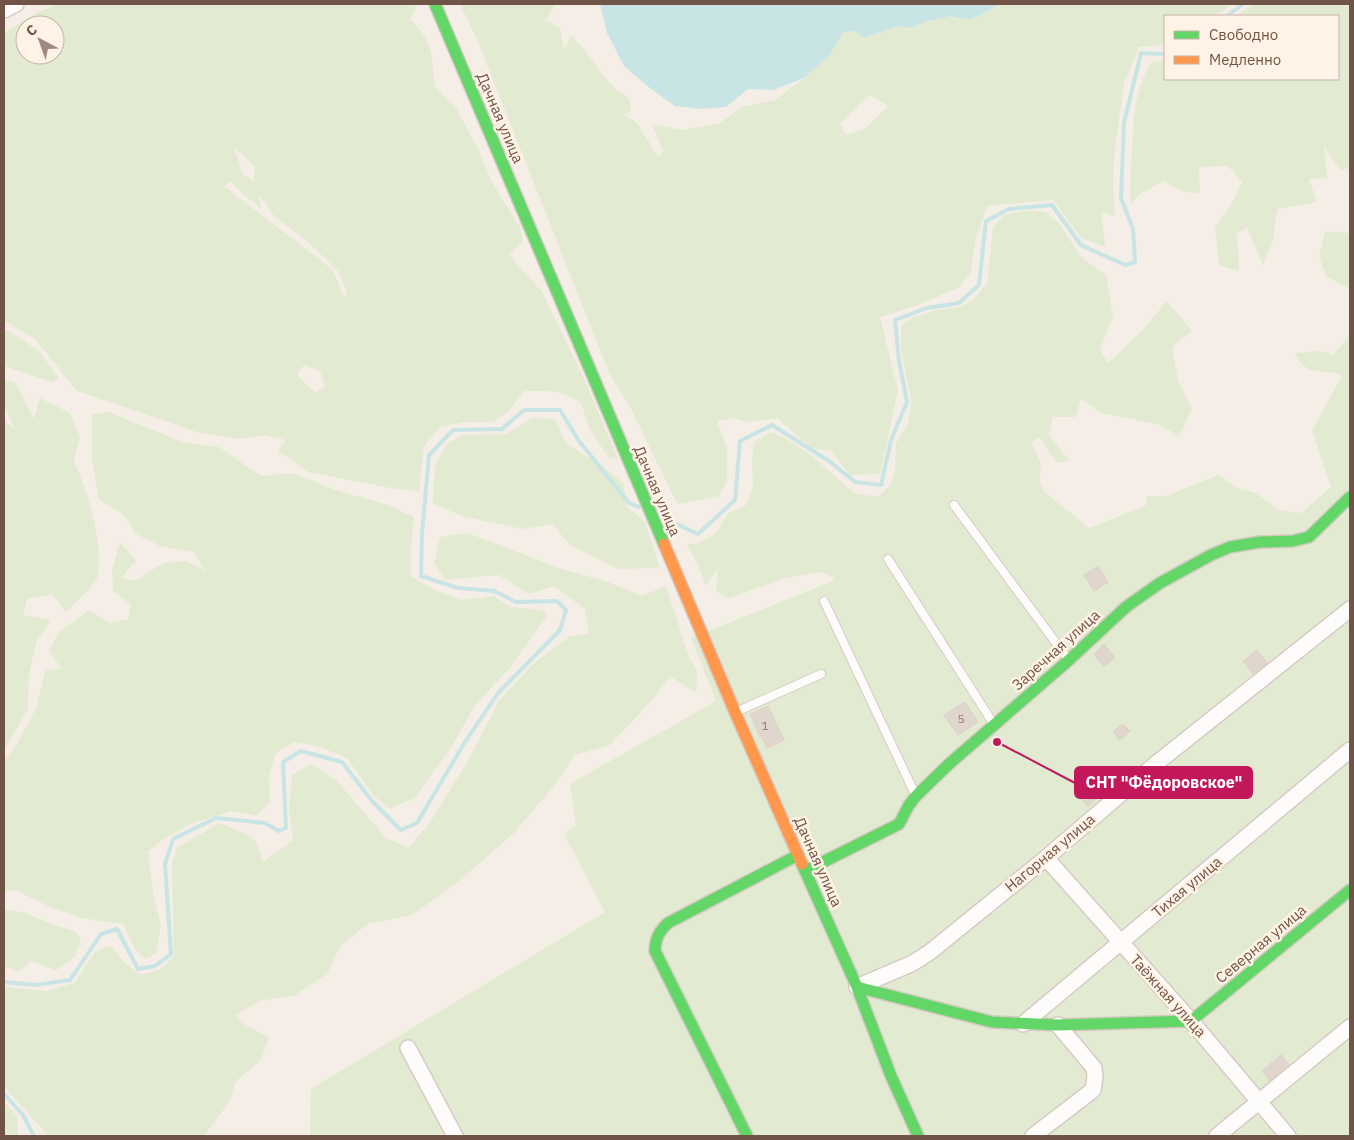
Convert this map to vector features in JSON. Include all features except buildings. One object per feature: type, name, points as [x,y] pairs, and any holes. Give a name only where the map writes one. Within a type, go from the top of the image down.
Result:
[{"type":"street","points":[[4,10],[16,4]]},
{"type":"street","name":"Дачная улица","points":[[435,4],[735,712],[857,987],[891,1076],[918,1136]]},
{"type":"street","name":"Заречная улица","points":[[805,871],[899,824],[916,796],[994,724],[1126,608],[1160,583],[1211,555],[1230,547],[1260,542],[1293,541],[1309,537],[1350,497]]},
{"type":"street","name":"Нагорная улица","points":[[857,987],[913,963],[930,952],[1046,858],[1158,762],[1276,670],[1350,609]]},
{"type":"street","name":"Тихая улица","points":[[1023,1024],[1350,750]]},
{"type":"street","points":[[747,1136],[655,952],[655,942],[658,931],[668,923],[798,855]]},
{"type":"street","name":"Таёжная улица","points":[[1046,858],[1120,943],[1192,1021],[1288,1136]]},
{"type":"street","name":"Северная улица","points":[[1192,1021],[1350,890]]},
{"type":"street","points":[[857,987],[992,1022],[1058,1026],[1192,1021]]},
{"type":"street","points":[[1033,1136],[1092,1090],[1095,1077],[1094,1068],[1058,1026]]},
{"type":"street","points":[[1217,1136],[1350,1028]]},
{"type":"street","points":[[408,1048],[455,1136]]},
{"type":"lane","points":[[954,505],[1069,660]]},
{"type":"lane","points":[[888,559],[994,724]]},
{"type":"lane","points":[[824,601],[916,796]]},
{"type":"lane","points":[[735,712],[821,674]]},
{"type":"green space","points":[[59,4],[414,4],[416,8],[410,19],[424,35],[428,43],[432,58],[435,87],[455,106],[479,151],[492,182],[520,227],[523,241],[509,255],[542,292],[587,385],[618,459],[609,458],[590,430],[581,403],[566,395],[554,392],[524,391],[510,410],[493,422],[466,422],[441,427],[424,446],[419,491],[390,488],[308,472],[278,451],[286,440],[265,435],[238,439],[200,433],[77,391],[36,340],[4,320],[4,33],[15,26],[15,65],[65,65],[65,15],[33,15]],"holes":[[[234,147],[255,166],[254,182],[243,174]],[[231,182],[261,209],[259,195],[274,216],[307,241],[338,271],[347,292],[344,297],[333,270],[224,186]],[[304,365],[320,371],[325,386],[315,393],[297,375]]]},
{"type":"green space","points":[[460,4],[555,4],[546,20],[560,28],[564,49],[572,35],[615,89],[629,98],[631,112],[623,114],[637,123],[659,158],[663,150],[652,124],[683,130],[720,123],[742,107],[775,100],[830,55],[843,32],[854,31],[864,38],[898,26],[909,28],[928,20],[951,16],[967,20],[981,15],[999,4],[1232,4],[1224,11],[1214,15],[1164,15],[1164,45],[1139,47],[1124,83],[1114,158],[1115,216],[1101,212],[1105,247],[1081,238],[1053,200],[987,206],[975,242],[971,272],[958,288],[915,306],[880,317],[898,390],[880,474],[850,475],[831,451],[812,448],[778,418],[747,422],[732,418],[717,421],[727,448],[727,481],[719,496],[677,504],[632,411],[610,375],[478,42]],"holes":[[[870,95],[888,106],[865,129],[846,135],[840,124]]]},
{"type":"green space","points":[[1253,4],[1350,4],[1350,168],[1340,170],[1324,146],[1327,178],[1309,179],[1317,202],[1277,209],[1273,241],[1263,265],[1247,227],[1237,233],[1239,271],[1219,265],[1215,226],[1231,205],[1242,182],[1228,166],[1199,167],[1200,193],[1183,192],[1163,181],[1140,194],[1131,203],[1130,189],[1136,105],[1141,85],[1150,63],[1164,60],[1164,80],[1339,80],[1339,15],[1237,15]]},
{"type":"green space","points":[[1023,211],[1045,212],[1059,223],[1081,257],[1106,275],[1113,316],[1100,350],[1108,363],[1140,333],[1167,301],[1192,331],[1172,347],[1178,381],[1192,409],[1179,436],[1160,425],[1102,413],[1081,399],[1076,417],[1053,417],[1049,435],[1069,460],[1057,463],[1039,438],[1031,442],[1041,464],[1039,482],[1045,493],[1090,528],[1146,505],[1147,496],[1167,496],[1218,475],[1239,489],[1254,492],[1280,510],[1301,513],[1331,487],[1312,430],[1342,376],[1335,373],[1310,370],[1305,367],[1295,353],[1321,351],[1333,355],[1350,335],[1350,1136],[310,1136],[311,1089],[605,912],[564,834],[576,826],[570,784],[716,701],[691,638],[830,582],[835,578],[820,572],[786,578],[727,599],[716,591],[718,568],[706,586],[697,563],[687,545],[701,542],[716,533],[728,513],[746,505],[753,486],[754,442],[771,432],[787,439],[812,456],[854,493],[877,497],[889,487],[895,471],[896,443],[908,424],[911,402],[901,348],[901,326],[912,318],[936,310],[961,307],[974,299],[987,283],[993,227],[1004,215]]},
{"type":"green space","points":[[1325,231],[1350,233],[1350,294],[1347,287],[1326,276],[1319,257]]},
{"type":"green space","points":[[4,328],[39,351],[59,378],[52,382],[4,366]]},
{"type":"green space","points":[[4,380],[16,383],[34,419],[40,398],[70,413],[80,437],[74,461],[93,518],[99,550],[99,565],[95,581],[66,612],[52,594],[27,599],[23,615],[51,620],[37,640],[29,674],[28,709],[4,750],[4,420],[15,430],[4,405]]},
{"type":"green space","points":[[108,412],[182,442],[219,447],[261,476],[291,473],[336,490],[388,505],[414,517],[411,576],[432,589],[461,600],[494,596],[510,607],[542,610],[548,615],[508,670],[475,705],[451,748],[414,798],[390,809],[374,796],[347,758],[317,746],[295,742],[276,753],[269,774],[270,802],[257,816],[232,811],[190,824],[148,851],[153,893],[161,925],[156,953],[146,959],[135,949],[123,924],[81,918],[50,907],[15,890],[4,892],[4,762],[17,744],[36,708],[45,671],[61,668],[49,651],[59,632],[89,610],[109,623],[128,619],[131,605],[113,591],[112,570],[120,542],[136,561],[121,578],[135,581],[163,563],[185,561],[206,571],[193,552],[162,547],[136,534],[123,514],[99,500],[92,460],[92,414]]},
{"type":"green space","points":[[532,418],[555,419],[566,443],[606,469],[623,483],[627,507],[645,522],[660,568],[619,569],[570,545],[552,524],[523,529],[465,517],[433,504],[435,466],[447,444],[463,435],[507,434]]},
{"type":"green space","points":[[468,533],[559,568],[608,582],[642,596],[666,586],[689,657],[697,671],[696,693],[670,676],[655,697],[610,745],[575,755],[554,786],[514,833],[458,882],[412,915],[368,924],[341,945],[327,974],[295,995],[259,1001],[235,1015],[247,1026],[269,1037],[261,1060],[236,1081],[229,1102],[204,1136],[46,1136],[46,1133],[4,1087],[4,987],[47,991],[74,983],[96,951],[110,946],[126,964],[141,975],[161,969],[174,956],[172,864],[177,848],[219,823],[248,835],[257,843],[263,862],[293,840],[289,810],[292,775],[312,764],[337,781],[386,838],[408,848],[429,824],[469,759],[499,701],[534,663],[569,637],[589,633],[585,609],[554,586],[529,594],[499,575],[445,580],[434,563],[440,537]]},
{"type":"green space","points":[[4,909],[26,913],[51,924],[75,931],[81,940],[75,957],[56,970],[31,961],[18,972],[4,966]]},
{"type":"green space","points":[[4,1102],[17,1116],[18,1136],[4,1136]]},
{"type":"water","points":[[600,4],[999,4],[981,15],[967,20],[951,16],[928,21],[909,28],[898,26],[864,38],[854,31],[843,32],[830,55],[804,78],[773,90],[748,89],[726,107],[700,109],[675,106],[624,66],[607,33]]},
{"type":"waterway","points":[[1228,15],[1243,4]]},
{"type":"waterway","points":[[661,517],[698,534],[735,500],[740,441],[772,425],[829,461],[855,482],[881,485],[891,440],[907,402],[899,361],[895,320],[927,308],[959,303],[979,285],[986,221],[1009,209],[1052,205],[1081,245],[1125,265],[1135,262],[1133,229],[1121,198],[1124,123],[1141,53],[1164,54]]},
{"type":"waterway","points":[[4,982],[35,985],[70,980],[101,934],[117,929],[138,969],[155,966],[171,954],[165,864],[173,839],[216,818],[265,823],[279,831],[286,828],[283,762],[301,751],[342,762],[372,801],[401,830],[417,823],[465,742],[498,693],[560,630],[566,610],[557,601],[516,602],[494,591],[458,588],[421,576],[422,534],[429,455],[453,430],[502,429],[524,410],[560,410],[579,441],[629,503],[639,507]]},
{"type":"waterway","points":[[4,1094],[23,1115],[34,1136]]},
{"type":"traffic: fast","points":[[435,4],[664,544]]},
{"type":"traffic: fast","points":[[805,871],[899,824],[916,796],[949,764],[1069,660],[1126,607],[1160,583],[1211,555],[1230,547],[1260,542],[1293,541],[1309,537],[1350,497]]},
{"type":"traffic: fast","points":[[747,1136],[655,951],[656,943],[660,932],[668,923],[798,855]]},
{"type":"traffic: fast","points":[[802,864],[857,987],[891,1076],[918,1136]]},
{"type":"traffic: fast","points":[[857,987],[992,1022],[1058,1025],[1191,1021],[1350,890]]},
{"type":"traffic: slow","points":[[664,544],[802,864]]},
{"type":"place","name":"СНТ \"Фёдоровское\"","points":[[997,742]]}]
